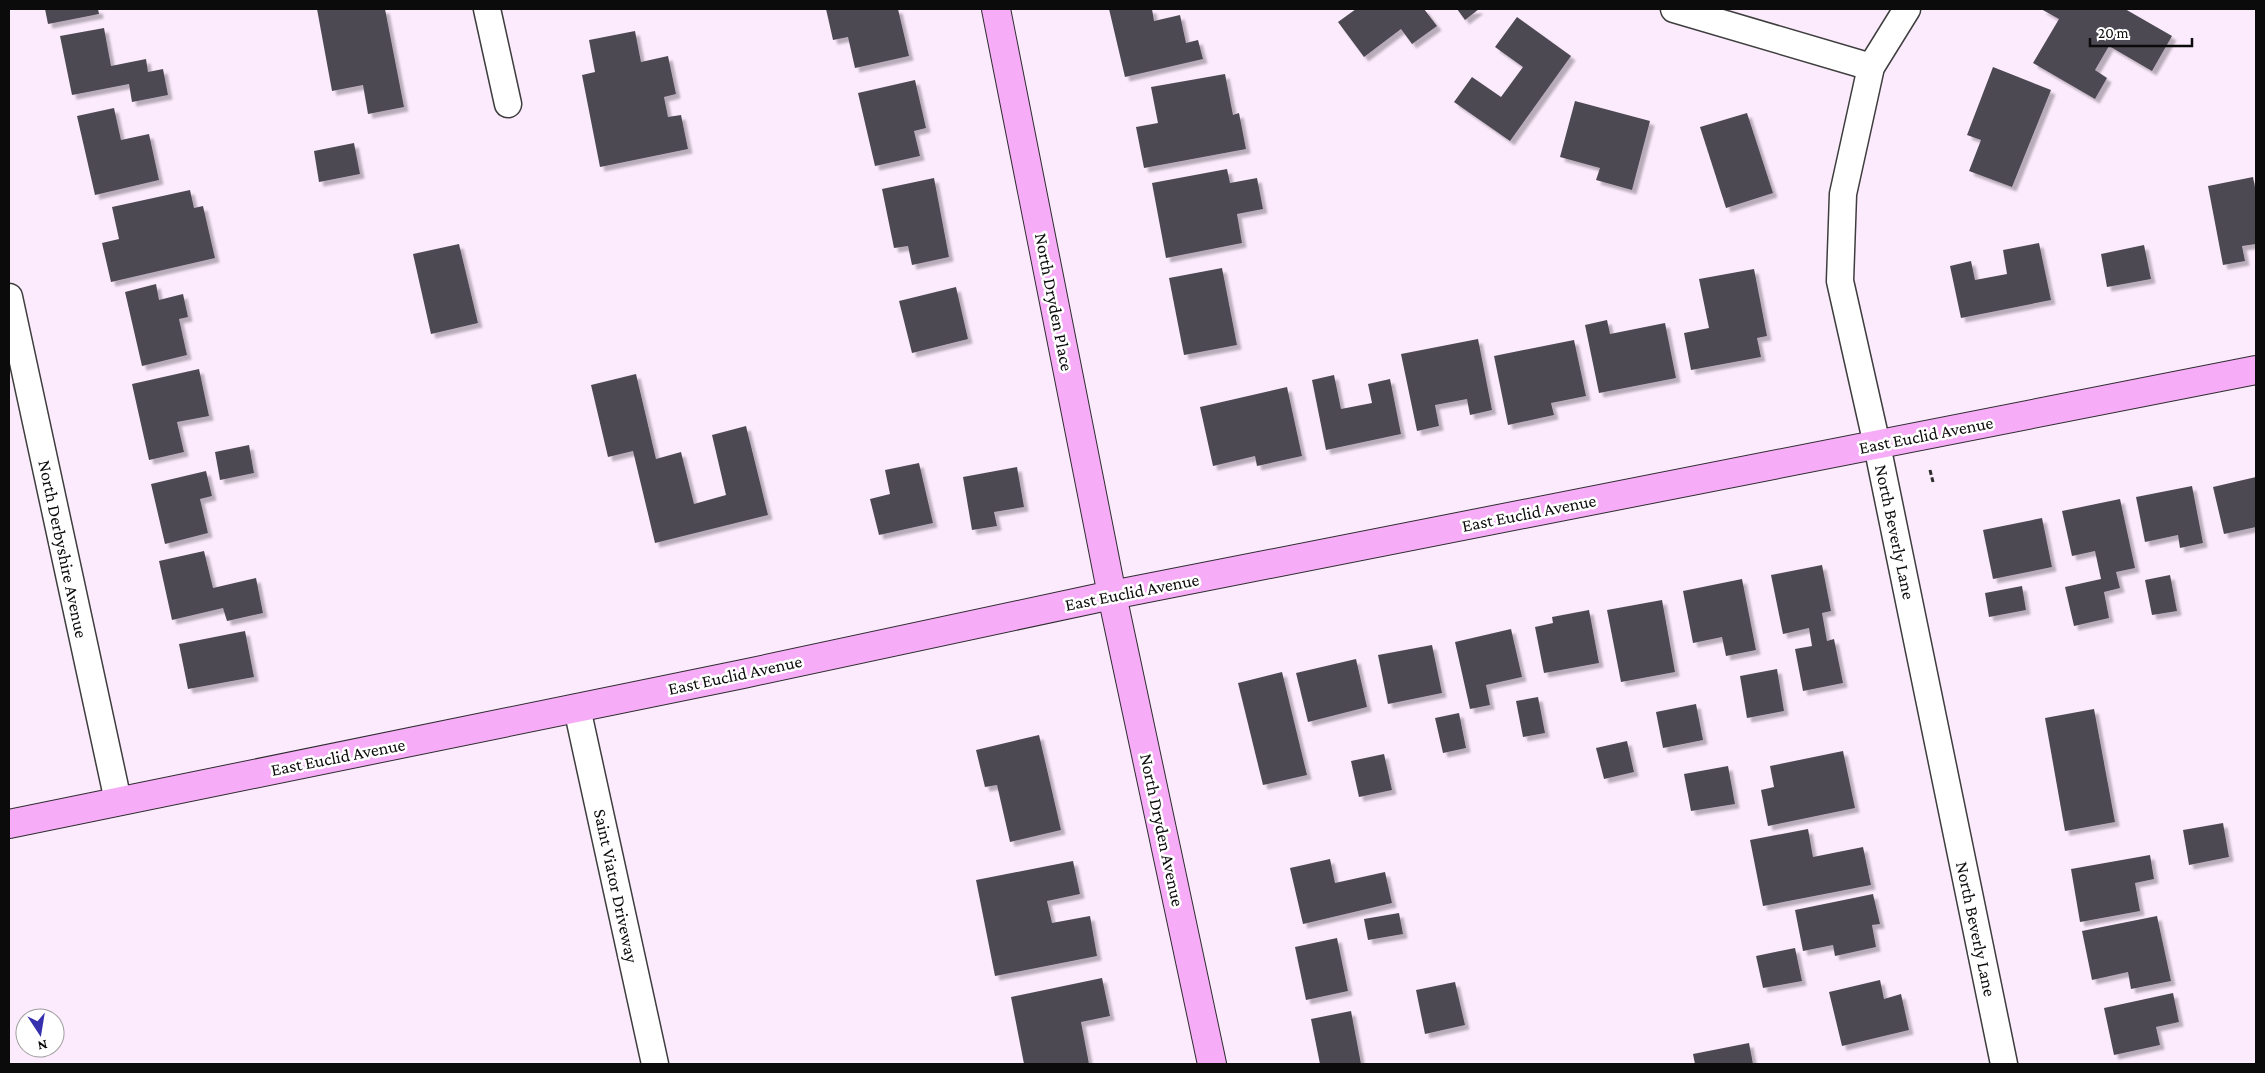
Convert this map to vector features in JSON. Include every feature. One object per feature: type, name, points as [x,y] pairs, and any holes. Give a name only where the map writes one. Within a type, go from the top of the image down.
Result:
[{"type":"street","points":[[487,9],[508,104]]},
{"type":"street","name":"North Dryden Place","points":[[996,9],[1112,595]]},
{"type":"street","points":[[1674,9],[1871,67]]},
{"type":"street","name":"North Beverly Lane","points":[[1907,9],[1871,67],[1843,194],[1840,281],[1877,445],[2004,1064]]},
{"type":"street","name":"North Derbyshire Avenue","points":[[10,308],[118,801]]},
{"type":"street","name":"East Euclid Avenue","points":[[9,824],[577,708],[1112,595],[2256,370]]},
{"type":"street","name":"North Dryden Avenue","points":[[1112,595],[1212,1064]]},
{"type":"street","name":"Saint Viator Driveway","points":[[577,708],[655,1064]]},
{"type":"path","points":[[1930,470],[1933,482]]},
{"type":"building","points":[[45,9],[98,9],[99,14],[48,24]]},
{"type":"building","points":[[317,9],[385,9],[404,107],[368,114],[363,85],[332,91]]},
{"type":"building","points":[[826,9],[898,9],[909,56],[855,68],[848,37],[833,40]]},
{"type":"building","points":[[1109,9],[1152,9],[1154,21],[1180,15],[1186,43],[1198,40],[1203,59],[1125,77]]},
{"type":"building","points":[[1356,9],[1424,9],[1437,26],[1412,44],[1401,29],[1364,57],[1338,22]]},
{"type":"building","points":[[1457,9],[1479,9],[1465,20]]},
{"type":"building","points":[[2041,9],[2125,9],[2172,36],[2152,71],[2109,46],[2095,70],[2107,78],[2095,99],[2033,63],[2059,19]]},
{"type":"building","points":[[1517,17],[1571,56],[1510,141],[1454,102],[1472,77],[1501,97],[1523,67],[1495,47]]},
{"type":"building","points":[[104,28],[111,66],[146,59],[148,72],[163,69],[168,95],[132,102],[129,84],[72,95],[60,36]]},
{"type":"building","points":[[635,31],[641,62],[668,56],[676,94],[664,97],[668,117],[681,115],[688,149],[600,167],[582,75],[595,72],[589,40]]},
{"type":"building","points":[[1993,67],[2051,90],[2012,187],[1969,171],[1981,140],[1967,135]]},
{"type":"building","points":[[1225,74],[1233,115],[1239,113],[1246,149],[1144,168],[1136,127],[1158,123],[1151,87]]},
{"type":"building","points":[[915,80],[926,128],[914,131],[920,156],[875,166],[858,93]]},
{"type":"building","points":[[1575,101],[1650,121],[1632,190],[1596,180],[1600,168],[1560,157]]},
{"type":"building","points":[[114,108],[121,140],[149,134],[159,180],[95,195],[77,116]]},
{"type":"building","points":[[1747,113],[1773,193],[1726,208],[1700,127]]},
{"type":"building","points":[[354,143],[360,174],[319,182],[314,151]]},
{"type":"building","points":[[1227,169],[1230,183],[1257,178],[1263,209],[1237,214],[1242,243],[1166,258],[1152,183]]},
{"type":"building","points":[[2253,177],[2256,193],[2256,244],[2242,246],[2245,261],[2223,265],[2208,186]]},
{"type":"building","points":[[934,178],[949,257],[912,265],[908,246],[894,248],[882,189]]},
{"type":"building","points":[[190,190],[194,208],[203,206],[215,258],[111,282],[102,243],[119,239],[112,207]]},
{"type":"building","points":[[2039,243],[2051,300],[1961,318],[1950,266],[1971,261],[1975,280],[2007,274],[2003,250]]},
{"type":"building","points":[[459,244],[478,323],[431,334],[413,254]]},
{"type":"building","points":[[2144,245],[2151,279],[2107,287],[2101,254]]},
{"type":"building","points":[[1222,268],[1237,345],[1184,355],[1169,278]]},
{"type":"building","points":[[1754,269],[1767,336],[1757,338],[1761,357],[1691,370],[1684,333],[1709,328],[1699,279]]},
{"type":"building","points":[[156,284],[159,300],[183,294],[188,317],[179,319],[187,355],[142,366],[125,292]]},
{"type":"building","points":[[956,287],[968,339],[912,353],[899,301]]},
{"type":"building","points":[[1607,320],[1610,334],[1665,323],[1676,378],[1599,393],[1585,325]]},
{"type":"building","points":[[1478,339],[1492,410],[1470,415],[1467,399],[1435,405],[1439,426],[1417,431],[1401,354]]},
{"type":"building","points":[[1574,340],[1586,396],[1551,403],[1554,415],[1508,425],[1494,356]]},
{"type":"building","points":[[199,369],[209,416],[177,422],[184,452],[149,460],[132,384]]},
{"type":"building","points":[[636,374],[656,459],[681,452],[694,504],[726,495],[712,435],[746,426],[768,515],[655,543],[633,451],[608,457],[591,385]]},
{"type":"building","points":[[1334,375],[1341,409],[1372,403],[1368,384],[1390,379],[1401,434],[1326,450],[1312,380]]},
{"type":"building","points":[[1287,387],[1302,456],[1257,466],[1255,456],[1213,466],[1200,407]]},
{"type":"building","points":[[249,445],[254,473],[220,480],[215,452]]},
{"type":"building","points":[[919,463],[933,523],[879,535],[870,499],[890,494],[885,470]]},
{"type":"building","points":[[1017,467],[1024,507],[994,512],[997,526],[972,530],[963,477]]},
{"type":"building","points":[[206,471],[212,496],[200,499],[208,533],[165,544],[151,484]]},
{"type":"building","points":[[2256,477],[2256,527],[2224,534],[2213,487]]},
{"type":"building","points":[[2192,486],[2203,543],[2180,548],[2178,535],[2145,542],[2136,497]]},
{"type":"building","points":[[2120,499],[2135,568],[2116,572],[2120,588],[2104,592],[2109,618],[2074,626],[2065,587],[2101,579],[2095,551],[2072,556],[2062,511]]},
{"type":"building","points":[[2042,518],[2052,567],[1993,579],[1983,530]]},
{"type":"building","points":[[204,551],[213,588],[256,578],[263,613],[227,621],[223,608],[172,620],[159,561]]},
{"type":"building","points":[[1822,565],[1831,611],[1822,613],[1827,641],[1834,639],[1843,683],[1803,691],[1795,649],[1812,646],[1809,628],[1783,634],[1771,575]]},
{"type":"building","points":[[2170,575],[2177,611],[2152,615],[2145,580]]},
{"type":"building","points":[[1742,579],[1756,650],[1726,656],[1722,637],[1693,643],[1683,591]]},
{"type":"building","points":[[2022,586],[2026,610],[1989,617],[1985,593]]},
{"type":"building","points":[[1662,600],[1675,672],[1621,682],[1607,610]]},
{"type":"building","points":[[1589,610],[1599,663],[1544,673],[1535,627],[1553,623],[1552,617]]},
{"type":"building","points":[[1511,629],[1522,677],[1486,685],[1490,705],[1470,709],[1455,642]]},
{"type":"building","points":[[245,631],[254,677],[188,689],[179,644]]},
{"type":"building","points":[[1432,645],[1442,693],[1388,704],[1378,655]]},
{"type":"building","points":[[1356,659],[1367,707],[1308,722],[1296,673]]},
{"type":"building","points":[[1777,669],[1784,711],[1747,718],[1740,676]]},
{"type":"building","points":[[1282,672],[1307,775],[1263,785],[1238,683]]},
{"type":"building","points":[[1538,697],[1545,733],[1523,737],[1516,701]]},
{"type":"building","points":[[1696,704],[1703,740],[1663,748],[1656,712]]},
{"type":"building","points":[[2094,709],[2115,822],[2065,831],[2045,718]]},
{"type":"building","points":[[1459,713],[1466,748],[1443,753],[1435,718]]},
{"type":"building","points":[[1039,735],[1061,830],[1010,842],[997,785],[985,787],[976,750]]},
{"type":"building","points":[[1627,741],[1634,772],[1604,779],[1596,748]]},
{"type":"building","points":[[1843,751],[1855,808],[1768,826],[1761,790],[1774,787],[1770,766]]},
{"type":"building","points":[[1384,754],[1392,790],[1359,797],[1351,761]]},
{"type":"building","points":[[1728,766],[1735,804],[1691,811],[1684,774]]},
{"type":"building","points":[[2223,823],[2229,857],[2189,865],[2183,830]]},
{"type":"building","points":[[1808,829],[1813,857],[1863,847],[1871,885],[1763,906],[1750,840]]},
{"type":"building","points":[[2150,855],[2154,879],[2135,883],[2140,911],[2080,922],[2071,869]]},
{"type":"building","points":[[1330,859],[1335,883],[1385,872],[1392,903],[1303,924],[1290,868]]},
{"type":"building","points":[[1073,861],[1080,894],[1047,901],[1052,923],[1090,916],[1097,956],[995,976],[976,880]]},
{"type":"building","points":[[1873,894],[1880,924],[1872,925],[1876,947],[1835,956],[1833,945],[1803,951],[1795,910]]},
{"type":"building","points":[[1399,913],[1403,934],[1368,940],[1364,919]]},
{"type":"building","points":[[2157,916],[2171,981],[2131,989],[2128,972],[2092,980],[2082,931]]},
{"type":"building","points":[[1337,938],[1348,991],[1306,1000],[1295,947]]},
{"type":"building","points":[[1795,948],[1802,981],[1763,988],[1756,956]]},
{"type":"building","points":[[1102,978],[1110,1016],[1081,1022],[1089,1064],[1024,1064],[1011,997]]},
{"type":"building","points":[[1880,980],[1884,999],[1901,994],[1909,1030],[1842,1046],[1829,992]]},
{"type":"building","points":[[1455,982],[1465,1025],[1425,1034],[1416,990]]},
{"type":"building","points":[[2173,993],[2179,1022],[2156,1027],[2160,1045],[2114,1055],[2104,1008]]},
{"type":"building","points":[[1351,1011],[1361,1064],[1320,1064],[1311,1019]]},
{"type":"building","points":[[1749,1043],[1753,1064],[1695,1064],[1693,1054]]}]
